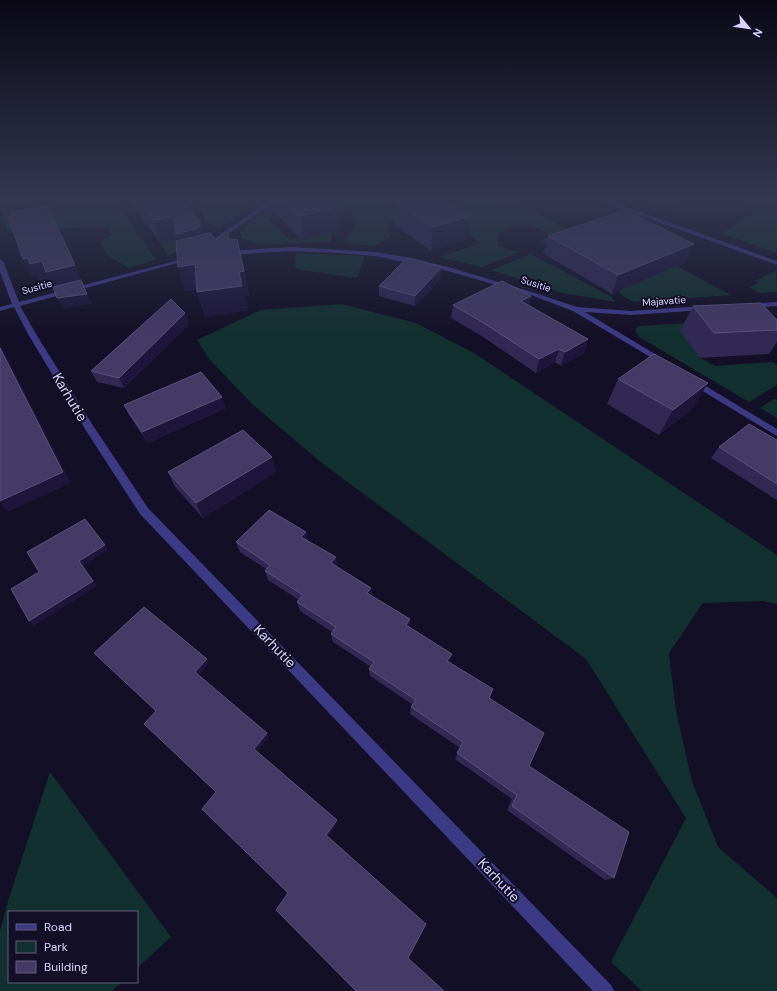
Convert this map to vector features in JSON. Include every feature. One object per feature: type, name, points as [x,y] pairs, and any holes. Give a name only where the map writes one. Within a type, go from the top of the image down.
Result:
[{"type":"street","points":[[211,248],[213,244]]},
{"type":"street","points":[[724,244],[777,263]]},
{"type":"street","name":"Susitie","points":[[221,253],[291,249],[375,254],[411,260],[463,273],[533,294],[576,309],[670,367]]},
{"type":"street","name":"Susitie","points":[[0,309],[196,257]]},
{"type":"street","name":"Karhutie","points":[[0,261],[16,305],[102,449],[144,511],[457,835],[602,990]]},
{"type":"street","points":[[739,306],[777,304]]},
{"type":"street","name":"Majavatie","points":[[576,309],[631,313],[708,308]]},
{"type":"street","points":[[690,379],[777,433]]},
{"type":"green space","points":[[100,244],[145,244],[156,260],[129,268],[108,256]]},
{"type":"green space","points":[[161,244],[193,244],[168,256]]},
{"type":"green space","points":[[356,244],[378,244],[375,246]]},
{"type":"green space","points":[[477,244],[498,244],[506,249],[520,252],[482,267],[438,257]]},
{"type":"green space","points":[[569,244],[598,250],[614,251],[622,249],[650,252],[731,295],[634,302],[624,297],[618,291],[635,284],[630,281],[634,279],[576,246],[571,248],[567,246],[544,254],[541,251],[556,246]]},
{"type":"green space","points":[[752,244],[777,244],[777,253]]},
{"type":"green space","points":[[296,253],[365,256],[357,278],[295,269]]},
{"type":"green space","points":[[531,254],[610,296],[615,302],[563,293],[491,270]]},
{"type":"green space","points":[[776,271],[777,292],[759,293],[749,287],[759,283],[754,281]]},
{"type":"green space","points":[[342,304],[416,323],[474,353],[777,555],[777,604],[763,601],[703,603],[669,653],[676,711],[692,781],[718,847],[777,898],[777,991],[642,991],[611,962],[686,818],[586,659],[322,463],[252,404],[210,360],[197,340],[261,310]]},
{"type":"green space","points":[[738,320],[700,358],[715,366],[773,362],[777,366],[777,385],[749,402],[639,337],[635,330],[638,326]]},
{"type":"green space","points":[[774,399],[777,399],[777,418],[760,408]]},
{"type":"green space","points":[[50,772],[171,937],[138,967],[138,911],[8,911],[8,983],[121,983],[112,991],[0,991],[0,931],[9,898]]},
{"type":"building","points":[[18,244],[66,244],[75,265],[46,272],[42,261],[30,264],[28,258],[23,259]]},
{"type":"building","points":[[176,244],[238,244],[244,271],[239,272],[242,286],[197,292],[195,264],[178,267]]},
{"type":"building","points":[[563,244],[693,244],[618,275]]},
{"type":"building","points":[[407,258],[442,267],[415,296],[379,286]]},
{"type":"building","points":[[81,280],[87,294],[57,298],[53,287]]},
{"type":"building","points":[[502,281],[531,296],[521,301],[588,339],[565,352],[559,349],[539,359],[453,305]]},
{"type":"building","points":[[171,299],[185,313],[119,378],[91,371]]},
{"type":"building","points":[[761,303],[777,320],[777,330],[714,333],[693,306]]},
{"type":"building","points":[[0,348],[63,472],[0,501]]},
{"type":"building","points":[[654,354],[708,383],[673,410],[618,379]]},
{"type":"building","points":[[201,372],[222,397],[142,432],[124,405]]},
{"type":"building","points":[[749,424],[777,440],[777,484],[719,447]]},
{"type":"building","points":[[243,430],[272,457],[196,503],[168,472]]},
{"type":"building","points":[[269,510],[306,532],[301,537],[336,557],[331,563],[371,588],[367,593],[410,619],[406,625],[452,654],[447,661],[493,689],[489,698],[544,733],[529,766],[629,832],[614,878],[512,806],[517,795],[457,753],[463,742],[411,707],[416,700],[369,669],[374,662],[331,634],[336,627],[297,602],[303,595],[265,571],[270,565],[236,542]]},
{"type":"building","points":[[85,519],[105,545],[79,561],[93,581],[29,621],[11,589],[39,572],[27,552]]},
{"type":"building","points":[[144,607],[207,659],[195,672],[267,733],[254,749],[337,820],[326,835],[426,924],[408,958],[444,991],[356,991],[276,910],[288,893],[202,809],[216,792],[144,724],[156,711],[94,653]]}]
